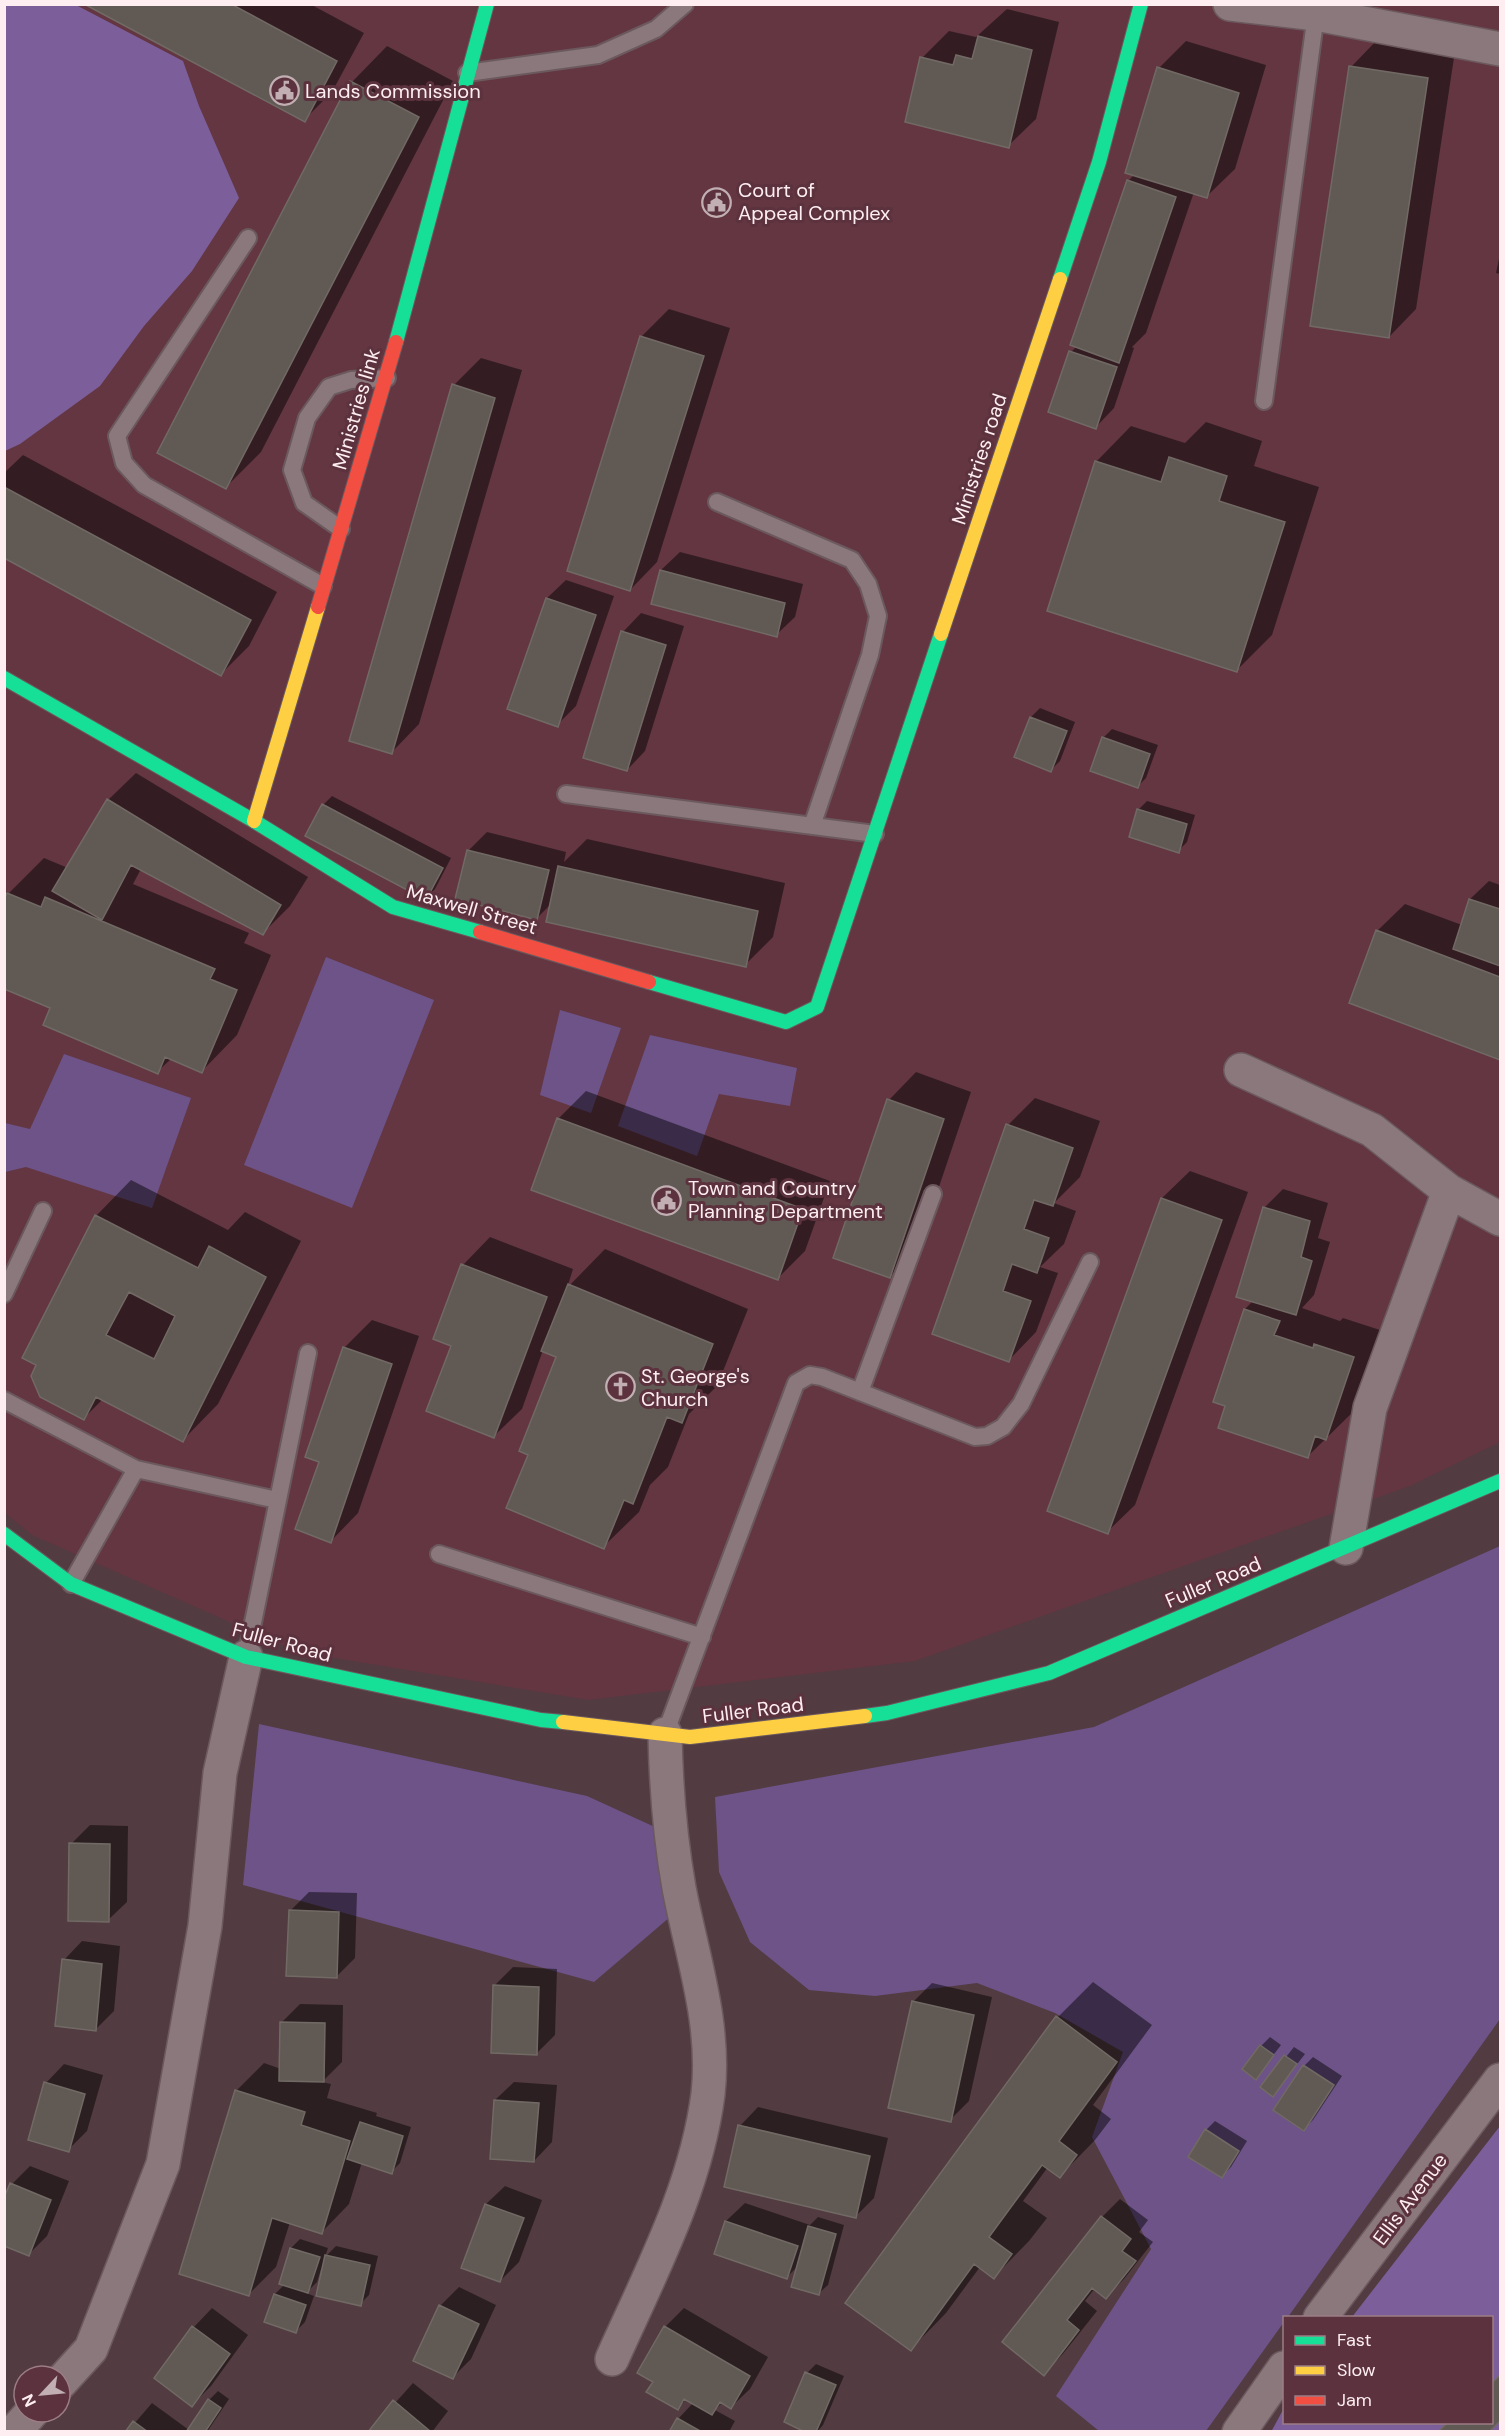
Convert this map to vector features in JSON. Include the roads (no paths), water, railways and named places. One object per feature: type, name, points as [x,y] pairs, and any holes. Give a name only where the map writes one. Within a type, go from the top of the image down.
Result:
[{"type":"street","name":"Ministries link","points":[[254,821],[387,378],[487,4]]},
{"type":"street","name":"Ministries road","points":[[846,924],[1099,162],[1141,4]]},
{"type":"street","points":[[1230,4],[1316,14],[1500,49]]},
{"type":"street","name":"Maxwell Street","points":[[4,678],[254,821],[393,907],[786,1022],[817,1007],[846,924]]},
{"type":"street","points":[[1241,1070],[1372,1130],[1449,1191],[1500,1219]]},
{"type":"street","points":[[1346,1548],[1370,1408],[1449,1191]]},
{"type":"street","name":"Fuller Road","points":[[4,1534],[71,1584],[246,1657],[542,1720],[690,1737],[887,1713],[1049,1673],[1500,1481]]},
{"type":"street","points":[[72,2370],[91,2349],[164,2164],[205,1926],[220,1773],[246,1657]]},
{"type":"street","points":[[612,2359],[667,2234],[696,2158],[708,2093],[708,2027],[672,1844],[666,1790],[665,1734]]},
{"type":"street","name":"Ellis Avenue","points":[[1322,2316],[1500,2080]]},
{"type":"street","points":[[1239,2432],[1283,2369]]},
{"type":"lane","points":[[467,73],[598,55],[656,29],[685,4]]},
{"type":"lane","points":[[1264,401],[1316,14]]},
{"type":"lane","points":[[248,237],[117,435],[124,463],[144,484],[323,586]]},
{"type":"lane","points":[[341,529],[304,503],[292,470],[307,418],[329,387],[351,380],[387,378]]},
{"type":"lane","points":[[717,502],[852,560],[868,584],[872,595],[878,616],[870,656],[812,826]]},
{"type":"lane","points":[[566,794],[875,834]]},
{"type":"lane","points":[[860,1392],[933,1194]]},
{"type":"lane","points":[[4,1294],[43,1211]]},
{"type":"lane","points":[[665,1734],[796,1383],[810,1375],[975,1437],[987,1436],[1003,1427],[1021,1404],[1090,1262]]},
{"type":"lane","points":[[246,1657],[308,1353]]},
{"type":"lane","points":[[4,1400],[136,1469],[277,1500]]},
{"type":"lane","points":[[71,1584],[136,1469]]},
{"type":"lane","points":[[439,1554],[702,1637]]},
{"type":"place","name":"Lands Commission","points":[[284,91]]},
{"type":"place","name":"Court of Appeal Complex","points":[[717,202]]},
{"type":"place","name":"Town and Country Planning Department","points":[[667,1200]]},
{"type":"place","name":"St. George's Church","points":[[620,1387]]}]
